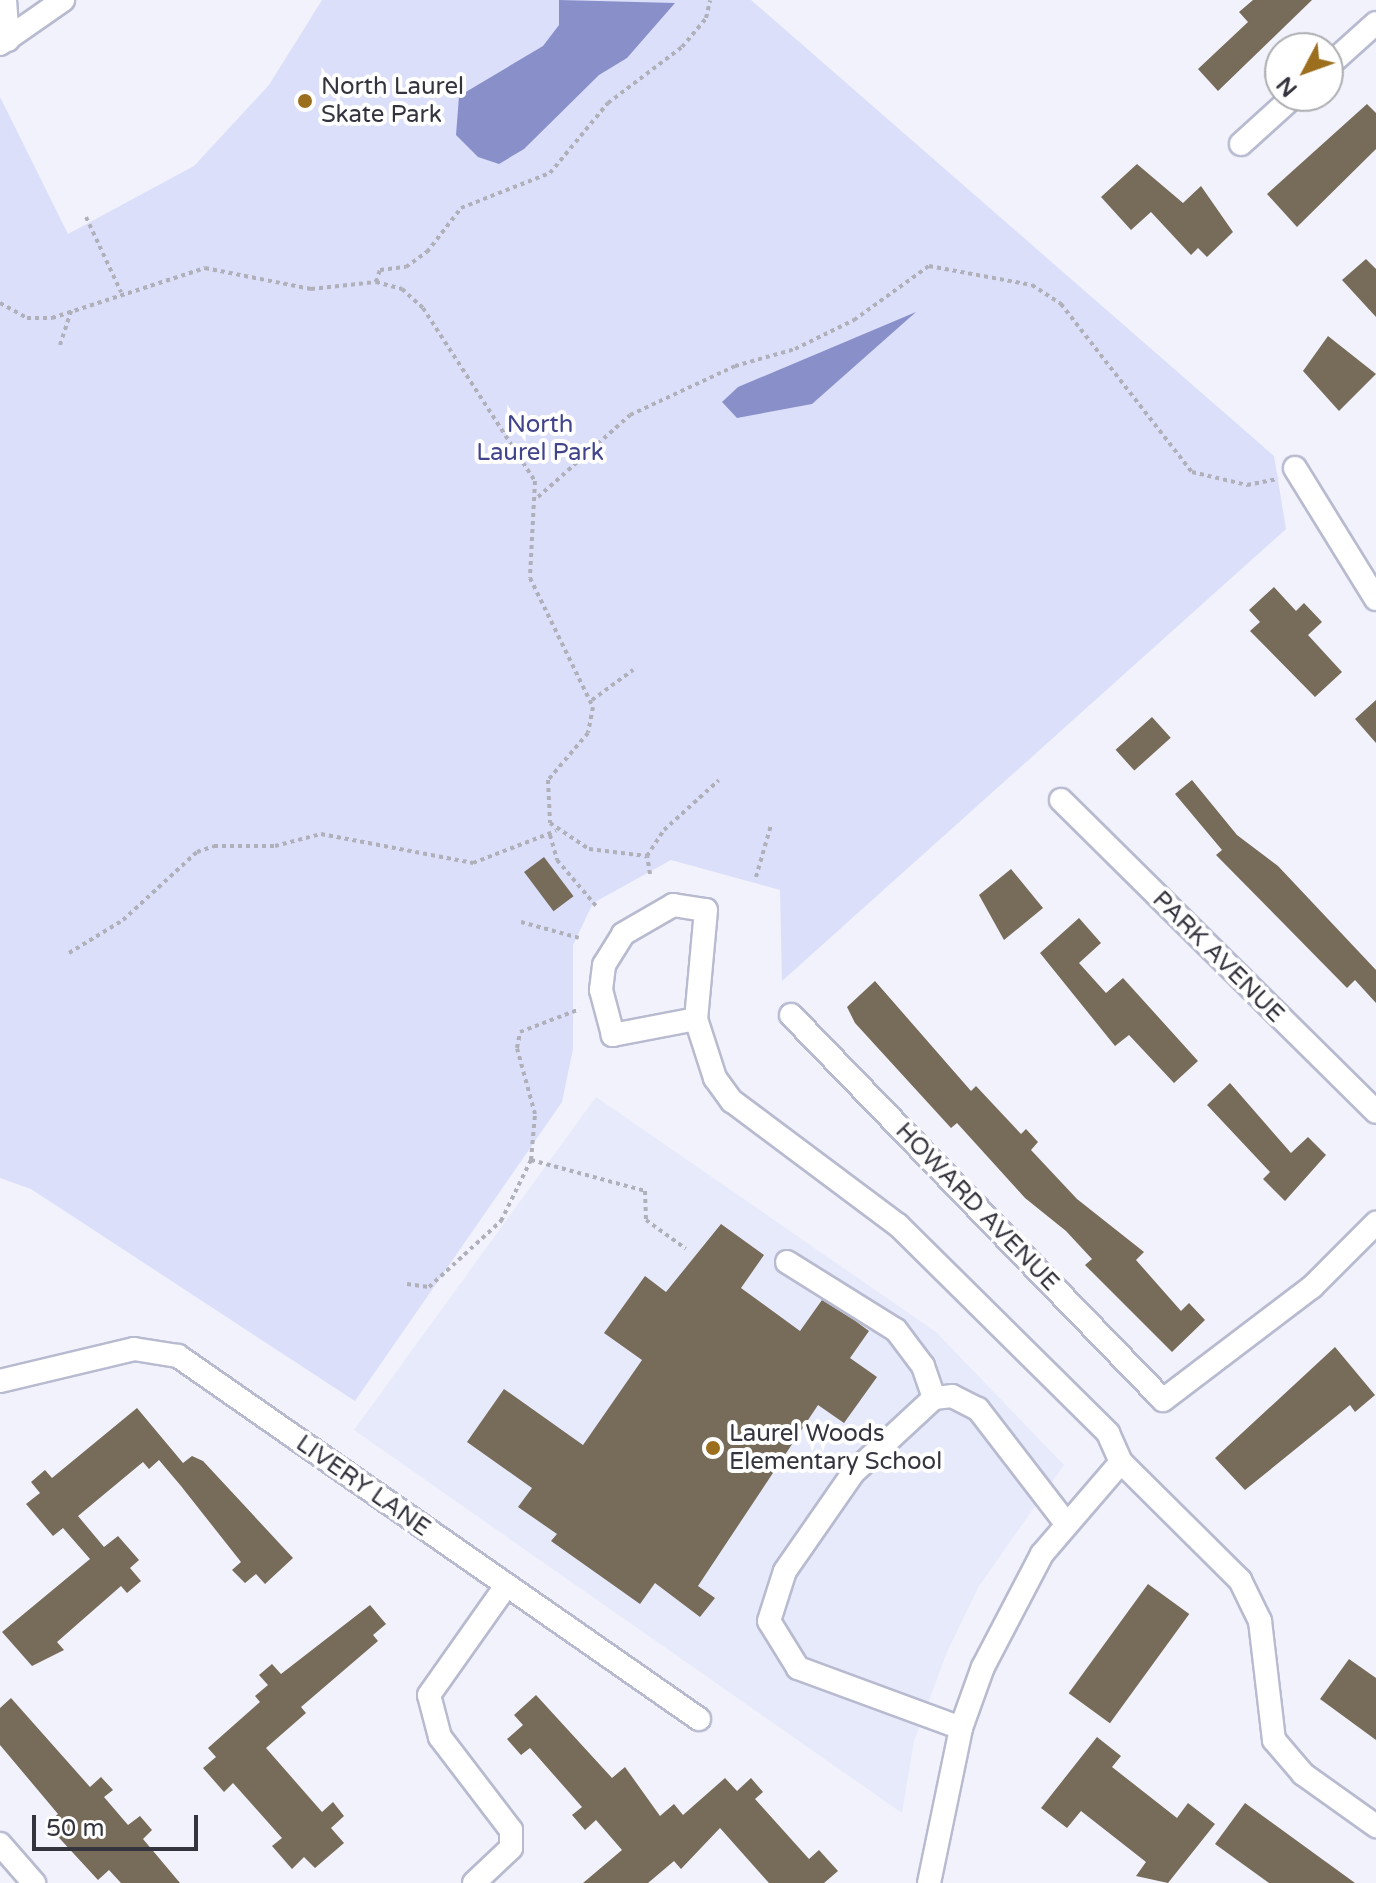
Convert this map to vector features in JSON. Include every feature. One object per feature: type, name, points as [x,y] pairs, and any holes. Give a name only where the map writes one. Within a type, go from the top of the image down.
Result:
[{"type":"street","points":[[4,42],[5,0]]},
{"type":"street","points":[[4,42],[63,0]]},
{"type":"street","points":[[1344,52],[1376,23]]},
{"type":"street","points":[[1241,144],[1276,112]]},
{"type":"street","points":[[1295,468],[1376,599]]},
{"type":"street","name":"PARK AVENUE","points":[[1061,800],[1376,1112]]},
{"type":"street","points":[[696,1019],[613,1035],[601,990],[604,965],[623,934],[673,905],[706,910],[696,1019],[715,1078],[732,1101],[898,1225],[1108,1433],[1121,1462],[1253,1600],[1266,1715],[1285,1756],[1376,1826]]},
{"type":"street","name":"HOWARD AVENUE","points":[[791,1015],[1163,1400],[1312,1287],[1376,1223]]},
{"type":"street","points":[[787,1262],[896,1330],[923,1366],[934,1398]]},
{"type":"street","name":"LIVERY LANE","points":[[0,1381],[134,1349],[178,1356],[699,1719]]},
{"type":"street","points":[[961,1728],[816,1679],[785,1654],[769,1621],[770,1601],[818,1514],[934,1398],[952,1396],[978,1409],[1065,1522]]},
{"type":"street","points":[[929,1883],[961,1728],[1014,1604],[1065,1522],[1121,1462]]},
{"type":"street","points":[[474,1883],[511,1848],[511,1830],[440,1737],[429,1695],[506,1586]]},
{"type":"street","points":[[0,1844],[34,1883]]},
{"type":"path","points":[[376,282],[380,270],[406,267],[427,252],[461,208],[550,173],[608,103],[672,58],[706,18],[710,0]]},
{"type":"path","points":[[86,217],[121,292]]},
{"type":"path","points":[[538,497],[630,415],[854,320],[929,266],[1032,285],[1061,304],[1192,472],[1247,485],[1295,468]]},
{"type":"path","points":[[0,303],[27,318],[71,311],[121,292],[205,268],[311,289],[376,282],[402,289],[423,308],[517,449],[538,497],[530,578],[592,700],[588,733],[548,780],[547,811],[556,831],[589,849],[647,856]]},
{"type":"path","points":[[60,345],[71,311]]},
{"type":"path","points":[[592,700],[633,670]]},
{"type":"path","points":[[650,874],[647,856],[679,811],[719,780]]},
{"type":"path","points":[[756,877],[771,825]]},
{"type":"path","points":[[69,953],[123,920],[197,852],[214,846],[288,845],[321,834],[473,863],[556,831]]},
{"type":"path","points":[[550,835],[557,860],[597,907]]},
{"type":"path","points":[[521,922],[579,938]]},
{"type":"path","points":[[407,1284],[429,1287],[483,1242],[512,1203],[531,1160],[535,1114],[517,1048],[520,1032],[580,1009]]},
{"type":"path","points":[[531,1160],[645,1191],[646,1220],[686,1249]]},
{"type":"shaded area","name":"Laurel Woods Elementary School","points":[[596,1097],[936,1332],[1064,1465],[979,1586],[947,1652],[914,1741],[902,1813],[354,1430]]},
{"type":"green space","name":"North Laurel Park","points":[[322,0],[751,0],[1274,456],[1286,529],[782,981],[780,890],[671,860],[593,903],[573,945],[573,1049],[562,1102],[355,1401],[31,1189],[0,1178],[0,97],[68,234],[194,166],[269,85]]},
{"type":"water","points":[[559,0],[675,3],[627,58],[599,75],[524,149],[499,164],[478,157],[456,135],[459,96],[543,46],[559,25]]},
{"type":"water","points":[[916,312],[812,404],[737,418],[722,402],[738,387]]},
{"type":"building","points":[[1253,0],[1312,0],[1279,32],[1264,32],[1264,46],[1218,91],[1198,69],[1248,22],[1239,12]]},
{"type":"building","points":[[1367,104],[1376,113],[1376,149],[1297,227],[1267,194]]},
{"type":"building","points":[[1137,164],[1183,203],[1201,186],[1233,232],[1207,257],[1198,248],[1191,255],[1151,212],[1131,230],[1101,197]]},
{"type":"building","points":[[1366,259],[1376,269],[1376,317],[1342,280]]},
{"type":"building","points":[[1328,336],[1376,374],[1339,411],[1303,371]]},
{"type":"building","points":[[1274,587],[1296,611],[1304,603],[1322,622],[1308,635],[1342,672],[1315,697],[1250,631],[1260,622],[1249,610]]},
{"type":"building","points":[[1376,700],[1376,743],[1355,719]]},
{"type":"building","points":[[1152,717],[1171,738],[1134,771],[1116,750]]},
{"type":"building","points":[[1192,780],[1237,835],[1278,866],[1376,970],[1376,1003],[1355,980],[1347,988],[1216,855],[1222,850],[1175,794]]},
{"type":"building","points":[[544,857],[573,896],[554,911],[524,872]]},
{"type":"building","points":[[1011,869],[1043,908],[1004,940],[979,895]]},
{"type":"building","points":[[1079,918],[1101,943],[1079,963],[1106,993],[1123,978],[1198,1061],[1174,1083],[1129,1035],[1115,1046],[1040,953]]},
{"type":"building","points":[[875,981],[971,1091],[976,1086],[1021,1134],[1026,1129],[1038,1142],[1031,1150],[1077,1199],[1144,1252],[1136,1260],[1181,1311],[1189,1303],[1205,1320],[1172,1352],[1085,1265],[1092,1259],[1066,1231],[1025,1198],[957,1123],[951,1128],[855,1023],[847,1007]]},
{"type":"building","points":[[1230,1083],[1291,1153],[1308,1137],[1326,1155],[1285,1201],[1263,1179],[1270,1172],[1207,1105]]},
{"type":"building","name":"Laurel Woods Elementary School","points":[[721,1224],[764,1255],[741,1288],[800,1331],[822,1300],[854,1320],[869,1331],[850,1358],[877,1377],[844,1423],[818,1405],[698,1586],[715,1598],[700,1617],[655,1583],[640,1604],[551,1541],[557,1534],[518,1507],[532,1488],[467,1442],[504,1389],[583,1445],[642,1360],[604,1333],[645,1276],[666,1292]]},
{"type":"building","points":[[1335,1347],[1375,1395],[1355,1412],[1350,1405],[1245,1490],[1215,1458]]},
{"type":"building","points":[[137,1408],[183,1463],[192,1456],[203,1461],[293,1558],[265,1584],[256,1574],[245,1583],[232,1570],[241,1562],[181,1486],[159,1460],[149,1469],[143,1462],[78,1516],[104,1547],[118,1536],[139,1560],[130,1568],[141,1581],[127,1593],[121,1586],[57,1642],[64,1650],[32,1666],[2,1632],[90,1559],[63,1528],[53,1536],[26,1504],[40,1493],[31,1482],[45,1470],[52,1478]]},
{"type":"building","points":[[1148,1584],[1189,1614],[1110,1723],[1069,1693]]},
{"type":"building","points":[[370,1605],[386,1624],[373,1635],[378,1641],[301,1707],[306,1713],[266,1748],[322,1812],[333,1802],[344,1816],[331,1828],[344,1843],[315,1868],[304,1857],[292,1869],[272,1846],[282,1838],[233,1783],[224,1792],[203,1768],[216,1757],[208,1748],[260,1702],[255,1696],[268,1685],[259,1675],[272,1664],[281,1674]]},
{"type":"building","points":[[1349,1659],[1376,1678],[1376,1740],[1320,1699]]},
{"type":"building","points":[[536,1695],[612,1778],[625,1767],[660,1816],[674,1804],[683,1815],[725,1778],[737,1791],[751,1778],[763,1792],[755,1799],[809,1859],[819,1850],[838,1871],[824,1883],[769,1883],[720,1828],[681,1869],[674,1861],[648,1883],[583,1883],[622,1850],[596,1820],[585,1830],[572,1815],[582,1807],[530,1748],[521,1755],[507,1739],[523,1725],[514,1715]]},
{"type":"building","points":[[11,1698],[90,1787],[101,1777],[113,1790],[104,1797],[128,1825],[140,1816],[152,1830],[143,1839],[180,1883],[121,1883],[109,1870],[98,1880],[62,1841],[47,1824],[58,1814],[0,1745],[0,1708]]},
{"type":"building","points":[[1097,1737],[1121,1756],[1112,1767],[1177,1818],[1188,1803],[1215,1824],[1168,1883],[1136,1876],[1146,1862],[1081,1811],[1067,1828],[1041,1808]]},
{"type":"building","points":[[1245,1803],[1355,1883],[1269,1883],[1215,1844]]},
{"type":"place","name":"North Laurel Skate Park","points":[[305,101]]},
{"type":"place","name":"Laurel Woods Elementary School","points":[[713,1448]]}]
